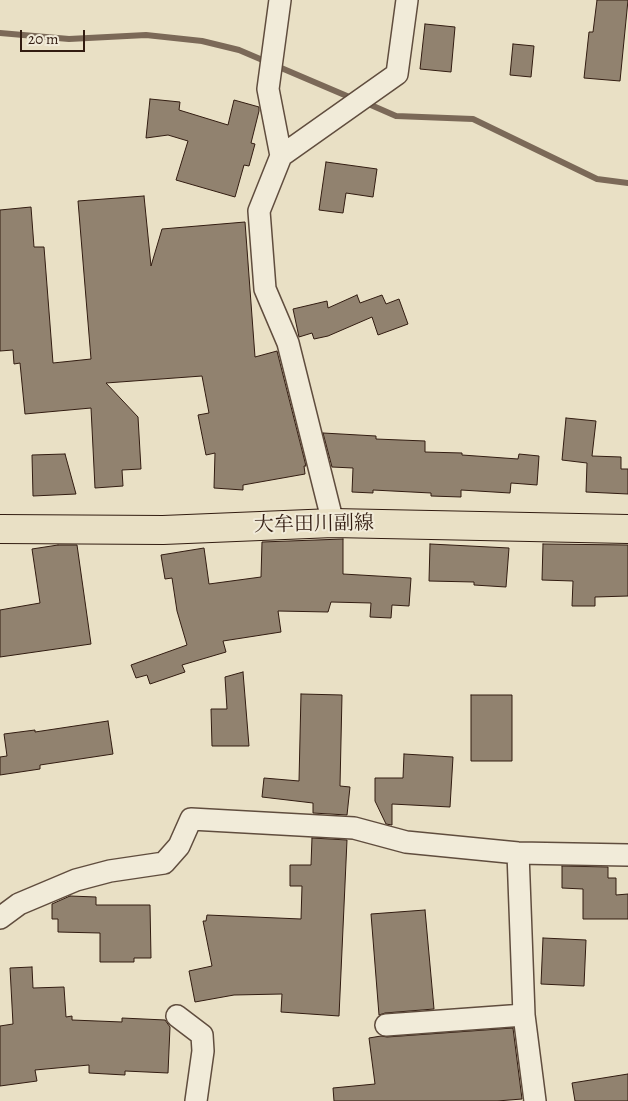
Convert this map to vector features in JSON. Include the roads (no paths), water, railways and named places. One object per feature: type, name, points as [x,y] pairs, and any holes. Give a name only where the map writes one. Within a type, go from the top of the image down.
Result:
[{"type":"main road","name":"大牟田川副線","points":[[0,529],[163,530],[333,522],[628,529]]},
{"type":"street","points":[[280,0],[268,89],[281,156],[259,211],[265,289],[288,343],[333,522]]},
{"type":"street","points":[[281,156],[397,74],[407,0]]},
{"type":"street","points":[[0,918],[19,904],[76,880],[110,871],[164,864],[179,846],[191,818],[354,828],[406,842],[518,853],[628,855]]},
{"type":"street","points":[[518,853],[524,1015],[535,1101]]},
{"type":"street","points":[[386,1025],[524,1015]]},
{"type":"street","points":[[176,1016],[202,1035],[203,1050],[196,1101]]},
{"type":"waterway","points":[[0,33],[69,39],[146,35],[202,41],[239,50],[354,99]]},
{"type":"waterway","points":[[364,102],[396,116],[473,119],[597,179],[628,183]]}]
